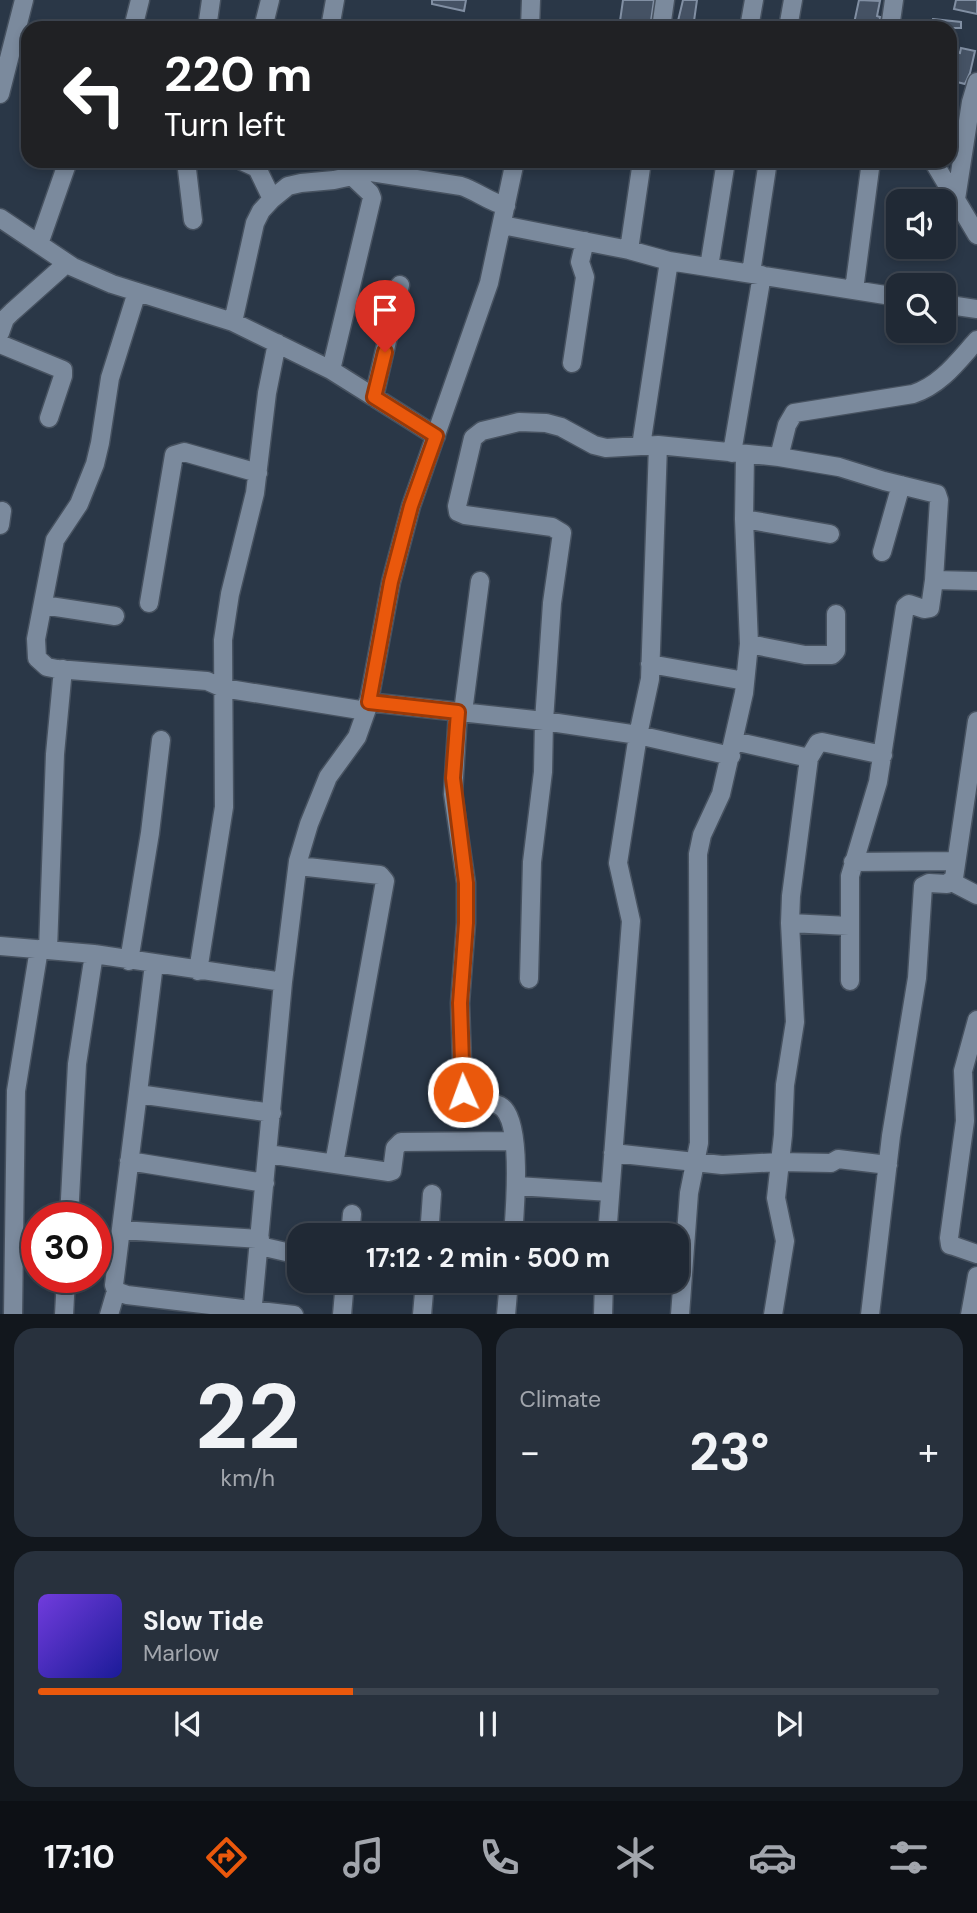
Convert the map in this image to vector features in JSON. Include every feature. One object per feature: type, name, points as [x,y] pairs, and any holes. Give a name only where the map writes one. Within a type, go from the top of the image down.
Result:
[{"type":"street","points":[[0,94],[5,54],[24,0]]},
{"type":"street","points":[[135,21],[140,0]]},
{"type":"street","points":[[207,21],[211,0]]},
{"type":"street","points":[[265,21],[270,0]]},
{"type":"street","points":[[331,21],[335,0]]},
{"type":"street","points":[[530,21],[531,0]]},
{"type":"street","points":[[662,21],[665,0]]},
{"type":"street","points":[[750,21],[754,0]]},
{"type":"street","points":[[789,21],[793,0]]},
{"type":"street","points":[[891,21],[894,0]]},
{"type":"street","points":[[975,93],[956,198],[977,235]]},
{"type":"street","points":[[39,244],[66,168]]},
{"type":"street","points":[[187,168],[193,219]]},
{"type":"street","points":[[257,168],[272,199]]},
{"type":"street","points":[[252,1311],[298,866],[309,824],[328,777],[357,737],[367,707],[391,582],[411,506],[489,283],[514,168]]},
{"type":"street","points":[[629,250],[641,168]]},
{"type":"street","points":[[709,267],[725,168]]},
{"type":"street","points":[[680,1314],[689,1193],[700,1124],[698,855],[702,835],[721,794],[732,749],[749,644],[744,519],[738,453],[767,168]]},
{"type":"street","points":[[854,290],[870,168]]},
{"type":"street","points":[[937,168],[950,189]]},
{"type":"street","points":[[233,322],[255,223],[261,211],[288,186],[371,172],[382,173],[461,186],[496,204],[506,206]]},
{"type":"street","points":[[331,370],[372,198],[352,176]]},
{"type":"street","points":[[0,218],[66,262],[112,284],[233,322],[331,370],[436,436]]},
{"type":"street","points":[[502,225],[629,250],[669,261],[886,295]]},
{"type":"street","points":[[572,363],[585,277],[580,262],[585,241]]},
{"type":"street","points":[[608,1223],[631,921],[618,863],[638,734],[646,705],[650,664],[650,445],[669,261]]},
{"type":"street","points":[[0,333],[5,319],[66,262]]},
{"type":"street","points":[[374,397],[400,285]]},
{"type":"street","points":[[137,292],[110,378],[94,464],[79,504],[55,540],[36,639],[37,658],[47,667],[207,681],[223,688],[367,707],[460,712],[544,721],[732,749],[812,751],[828,743],[884,749]]},
{"type":"street","points":[[956,306],[977,309]]},
{"type":"street","points":[[779,457],[787,425],[794,413],[925,390],[939,382],[977,340]]},
{"type":"street","points":[[0,344],[62,370],[63,376],[49,418]]},
{"type":"street","points":[[198,971],[224,807],[223,640],[230,594],[258,473],[267,393],[277,344]]},
{"type":"street","points":[[529,979],[532,862],[543,772],[552,603],[562,533],[552,527],[465,516],[458,512],[457,506],[473,438],[482,431],[530,422],[561,427],[594,445],[606,448],[650,445],[779,457],[839,467],[933,492],[939,496],[930,608],[924,609],[909,604],[905,607],[873,805],[850,876],[850,981]]},
{"type":"street","points":[[149,603],[174,455],[184,452],[258,473]]},
{"type":"street","points":[[882,552],[901,485]]},
{"type":"street","points":[[744,519],[830,534]]},
{"type":"street","points":[[934,580],[977,581]]},
{"type":"street","points":[[480,581],[453,778],[466,883],[460,1003],[463,1092],[468,1099],[498,1105],[505,1110],[514,1141],[517,1186],[514,1223]]},
{"type":"street","points":[[43,605],[116,616]]},
{"type":"street","points":[[749,644],[805,655],[832,656],[836,647],[836,614]]},
{"type":"street","points":[[650,664],[745,681]]},
{"type":"street","points":[[13,1314],[7,1271],[16,1091],[43,949],[63,670]]},
{"type":"street","points":[[952,882],[977,720]]},
{"type":"street","points":[[129,961],[150,833],[161,740]]},
{"type":"street","points":[[774,1314],[785,1241],[776,1205],[785,1085],[795,1022],[790,923],[812,751]]},
{"type":"street","points":[[853,862],[957,860]]},
{"type":"street","points":[[298,866],[380,875],[385,881],[334,1164]]},
{"type":"street","points":[[870,1314],[888,1166],[917,978],[923,886],[952,882],[977,895]]},
{"type":"street","points":[[790,923],[849,926]]},
{"type":"street","points":[[0,946],[94,954],[284,982]]},
{"type":"street","points":[[70,1202],[77,1064],[94,954]]},
{"type":"street","points":[[109,1314],[116,1290],[114,1284],[154,964]]},
{"type":"street","points":[[977,1020],[963,1071],[965,1121],[948,1238],[950,1245],[977,1254]]},
{"type":"street","points":[[138,1094],[272,1113]]},
{"type":"street","points":[[268,1154],[389,1172],[396,1148],[401,1142],[514,1141]]},
{"type":"street","points":[[613,1153],[722,1165],[831,1163],[838,1158],[888,1166]]},
{"type":"street","points":[[129,1161],[265,1182]]},
{"type":"street","points":[[517,1186],[610,1192]]},
{"type":"street","points":[[430,1223],[432,1194]]},
{"type":"street","points":[[351,1223],[352,1214]]},
{"type":"street","points":[[121,1230],[260,1242],[287,1251]]},
{"type":"street","points":[[970,1314],[977,1276]]},
{"type":"street","points":[[116,1290],[127,1295],[295,1314]]},
{"type":"street","points":[[64,1314],[65,1293]]},
{"type":"street","points":[[342,1314],[344,1293]]},
{"type":"street","points":[[422,1314],[424,1293]]},
{"type":"street","points":[[506,1314],[508,1293]]},
{"type":"street","points":[[603,1314],[604,1293]]},
{"type":"building","points":[[432,0],[466,0],[464,11],[432,4]]},
{"type":"building","points":[[623,0],[654,0],[651,21],[620,21]]},
{"type":"building","points":[[683,0],[697,0],[694,21],[678,21]]},
{"type":"building","points":[[859,0],[880,1],[877,16],[880,17],[880,21],[854,21]]},
{"type":"building","points":[[956,0],[977,0],[977,14],[954,9]]},
{"type":"building","points":[[961,48],[975,51],[965,84],[957,82],[957,52],[960,53]]},
{"type":"route","points":[[385,352],[374,397],[436,436],[411,506],[391,582],[369,702],[458,712],[453,793],[466,883],[460,1003],[463,1092]]}]
